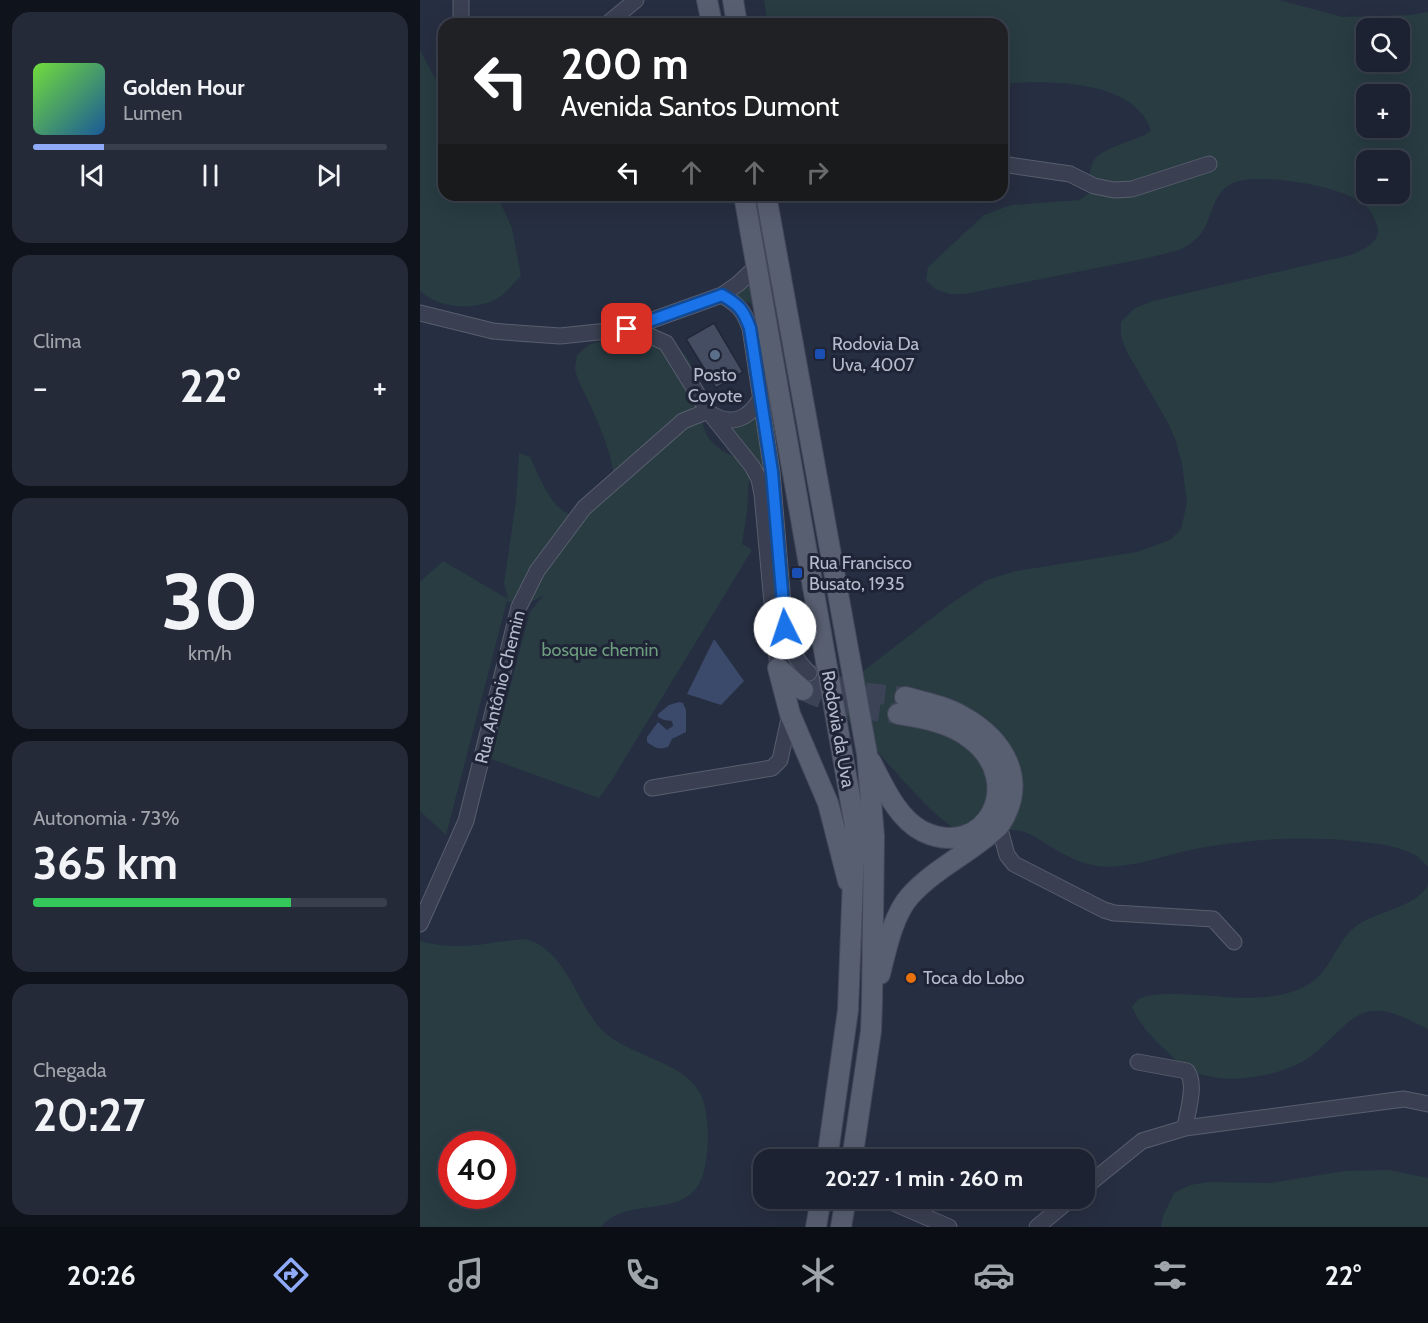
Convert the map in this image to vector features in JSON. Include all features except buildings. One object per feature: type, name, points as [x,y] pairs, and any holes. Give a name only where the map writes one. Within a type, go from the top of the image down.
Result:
[{"type":"main road","points":[[707,0],[711,18]]},
{"type":"main road","points":[[733,0],[736,18]]},
{"type":"main road","name":"Rodovia da Uva","points":[[745,201],[855,826],[856,851],[848,1010],[829,1149]]},
{"type":"main road","name":"Rodovia da Uva","points":[[772,201],[867,754],[874,836],[872,1003],[871,1031],[854,1149]]},
{"type":"main road","points":[[778,668],[790,714],[828,803],[852,896]]},
{"type":"main road","points":[[778,668],[806,681]]},
{"type":"main road","points":[[867,754],[894,804],[921,830],[937,836],[952,837],[968,834],[984,824],[995,810],[999,789],[995,770],[985,752],[971,738],[902,706],[933,704],[961,715],[984,729],[999,745],[1011,767],[1014,790],[1006,815],[999,826],[909,897],[891,932],[872,1003]]},
{"type":"main road","points":[[816,1227],[819,1209]]},
{"type":"main road","points":[[841,1227],[844,1209]]},
{"type":"street","points":[[461,0],[461,18]]},
{"type":"street","points":[[614,18],[636,0]]},
{"type":"street","points":[[1008,165],[1070,174],[1094,186],[1114,190],[1132,189],[1209,165]]},
{"type":"street","points":[[420,313],[493,331],[560,336],[627,329],[722,295],[757,266]]},
{"type":"street","points":[[722,295],[736,303],[744,312],[750,328],[773,477],[785,628],[793,654],[806,681]]},
{"type":"street","points":[[666,343],[671,321],[677,312]]},
{"type":"street","points":[[627,329],[666,343],[708,411],[752,466],[759,479],[778,668]]},
{"type":"street","points":[[708,411],[716,417],[737,420],[747,416],[760,399]]},
{"type":"street","name":"Rua Antônio Chemin","points":[[420,924],[466,821],[519,606],[537,571],[584,508],[682,421],[708,411]]},
{"type":"street","points":[[652,789],[772,768],[780,760],[790,714]]},
{"type":"street","points":[[999,826],[1007,855],[1014,864],[1104,910],[1114,914],[1213,919],[1234,942]]},
{"type":"street","points":[[1138,1062],[1187,1071],[1191,1083],[1185,1128]]},
{"type":"street","points":[[1095,1179],[1142,1141],[1185,1128],[1404,1099],[1428,1104]]},
{"type":"street","points":[[898,1209],[915,1220],[949,1227]]},
{"type":"street","points":[[1037,1227],[1059,1209]]},
{"type":"green space","points":[[764,0],[1279,0],[1343,17],[1411,15],[1428,12],[1428,867],[1415,855],[1385,845],[1334,839],[1296,839],[1219,845],[1130,865],[1110,867],[1091,865],[1074,859],[1019,831],[968,834],[951,826],[928,806],[844,713],[843,696],[858,675],[953,602],[987,580],[1016,571],[1137,552],[1170,540],[1181,529],[1187,503],[1182,464],[1176,441],[1126,350],[1121,336],[1121,322],[1135,308],[1153,301],[1351,255],[1371,244],[1378,234],[1372,215],[1363,204],[1410,204],[1410,150],[1356,150],[1356,200],[1342,193],[1306,184],[1268,179],[1239,181],[1224,189],[1215,202],[1203,231],[1182,249],[965,294],[950,294],[935,289],[926,280],[928,267],[984,215],[1011,205],[1080,200],[1090,192],[1091,168],[1099,155],[1151,131],[1142,114],[1127,101],[1109,92],[1087,86],[1041,82],[1008,84],[1008,18],[767,18]]},
{"type":"green space","points":[[420,50],[438,84],[438,201],[500,201],[512,228],[521,276],[501,296],[492,301],[471,306],[448,305],[420,291]]},
{"type":"green space","points":[[753,282],[757,306],[735,297]]},
{"type":"green space","name":"bosque chemin","points":[[629,335],[662,339],[680,350],[689,361],[694,375],[701,419],[706,432],[721,450],[750,463],[747,512],[742,544],[752,550],[599,798],[491,759],[530,612],[544,595],[522,607],[507,601],[446,835],[420,811],[420,582],[443,561],[508,599],[504,584],[516,501],[519,453],[530,457],[547,491],[563,511],[573,515],[584,514],[607,498],[613,485],[612,466],[605,441],[578,380],[575,366],[577,355],[590,344]]},
{"type":"green space","points":[[758,418],[764,468],[729,430]]},
{"type":"green space","points":[[1428,884],[1428,1029],[1388,1012],[1372,1011],[1363,1013],[1348,1022],[1310,1057],[1291,1067],[1265,1075],[1238,1079],[1211,1077],[1194,1072],[1175,1059],[1149,1034],[1132,1007],[1140,999],[1150,995],[1255,998],[1295,991],[1316,979],[1328,965],[1348,933],[1355,927],[1416,898],[1424,892]]},
{"type":"green space","points":[[525,939],[539,945],[551,953],[569,977],[584,1005],[602,1030],[626,1047],[668,1066],[692,1082],[704,1102],[708,1138],[703,1173],[692,1193],[667,1204],[624,1212],[601,1227],[420,1227],[420,941],[447,946]]},
{"type":"green space","points":[[1389,1170],[1428,1178],[1428,1227],[1161,1227],[1163,1216],[1174,1193],[1190,1185],[1208,1182],[1271,1183],[1344,1171]]},
{"type":"water","points":[[714,639],[744,681],[721,705],[687,694]]},
{"type":"water","points":[[683,703],[686,710],[686,732],[672,739],[668,747],[652,746],[647,742],[647,737],[658,722],[667,730],[673,726],[672,721],[658,717],[658,714],[669,705]]},
{"type":"tunnel","points":[[809,673],[843,688],[905,697]]},
{"type":"tunnel","points":[[803,690],[838,704],[898,714]]},
{"type":"place","name":"Rodovia Da Uva, 4007","points":[[820,354]]},
{"type":"place","name":"Posto Coyote","points":[[715,355]]},
{"type":"place","name":"Rua Francisco Busato, 1935","points":[[797,573]]},
{"type":"place","name":"Toca do Lobo","points":[[911,978]]},
{"type":"route","points":[[627,329],[722,295],[736,303],[744,312],[750,328],[772,472],[785,628]]}]
